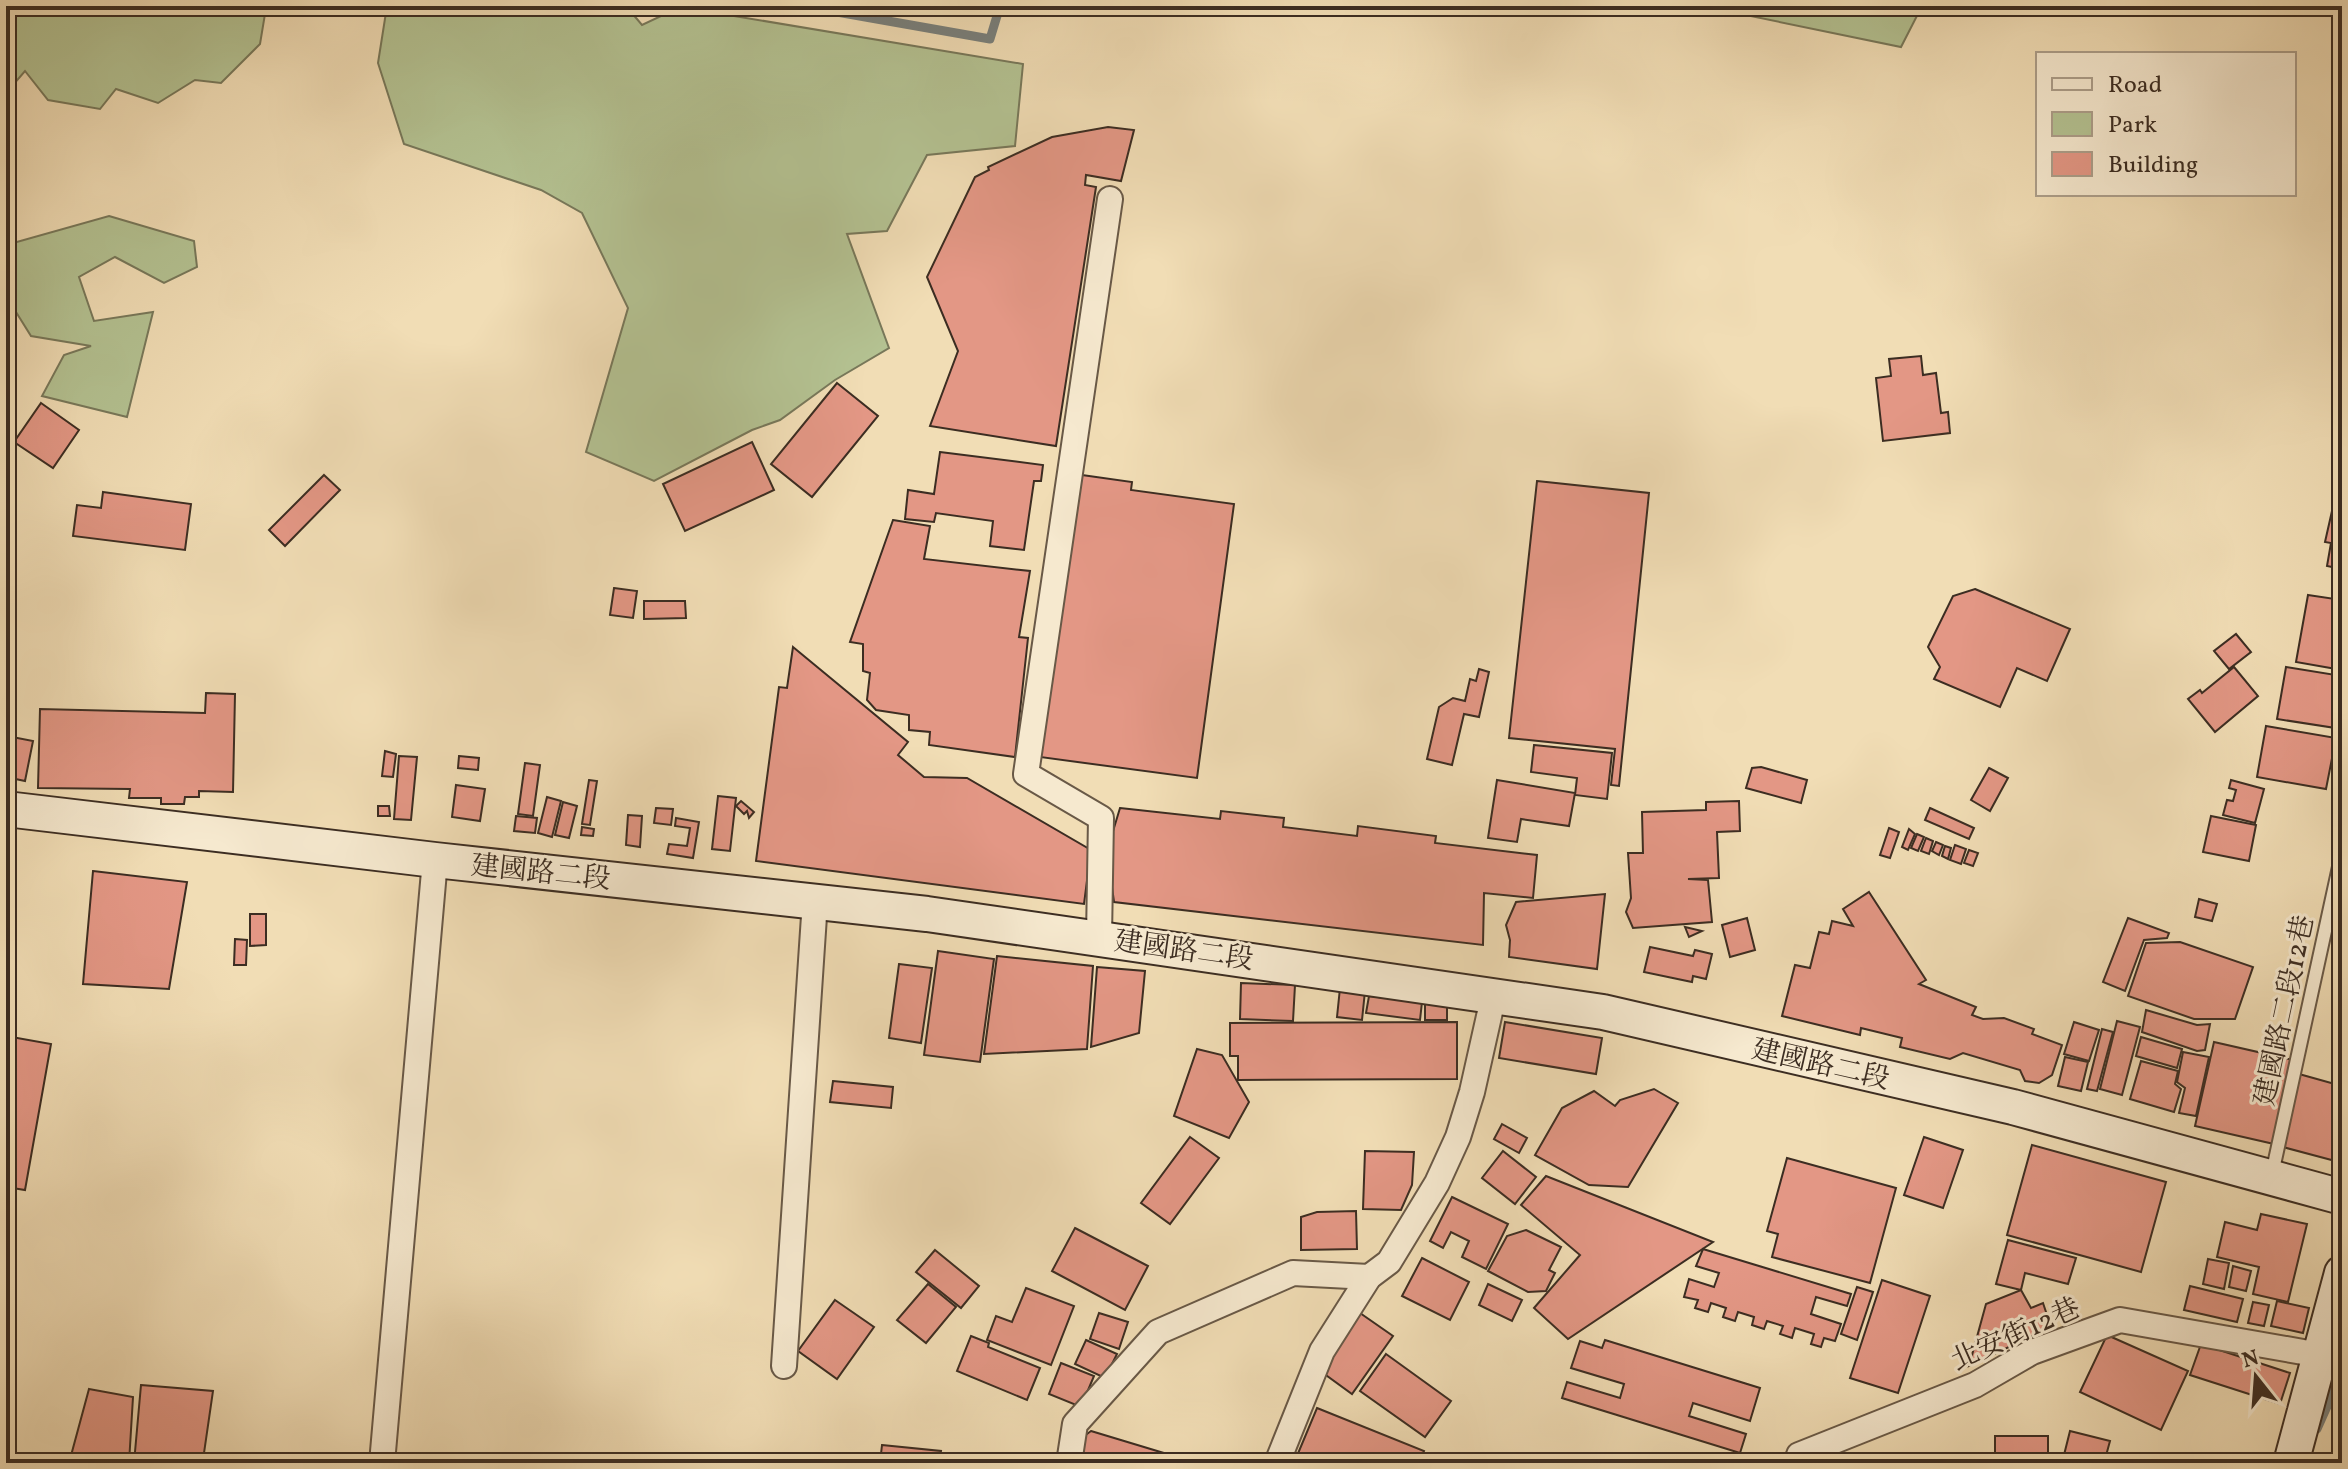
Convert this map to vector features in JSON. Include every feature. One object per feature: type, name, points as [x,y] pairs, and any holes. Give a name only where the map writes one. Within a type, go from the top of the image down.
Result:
[{"type":"street","points":[[1099,937],[1101,818],[1026,774],[1110,199]]},
{"type":"street","name":"建國路二段","points":[[6,809],[815,901],[1099,937],[1603,1012],[2013,1107],[2342,1197]]},
{"type":"street","points":[[382,1463],[435,860]]},
{"type":"street","points":[[784,1366],[815,901]]},
{"type":"street","points":[[1277,1463],[1322,1351],[1369,1277],[1389,1262],[1437,1183],[1458,1137],[1472,1092],[1494,994]]},
{"type":"street","points":[[1069,1463],[1075,1424],[1158,1332],[1293,1273],[1369,1277]]},
{"type":"street","points":[[2291,1463],[2342,1273]]},
{"type":"street","name":"北安街12巷","points":[[1797,1463],[1799,1455],[1975,1385],[2032,1352],[2120,1320],[2320,1355]]},
{"type":"lane","name":"建國路二段12巷","points":[[2271,1178],[2342,853]]},
{"type":"green space","points":[[6,6],[266,8],[260,44],[221,83],[195,80],[158,103],[116,89],[100,109],[48,100],[25,71],[6,93]]},
{"type":"green space","points":[[387,6],[626,6],[642,25],[680,7],[1023,64],[1015,146],[927,155],[887,231],[847,234],[889,348],[835,380],[780,420],[752,430],[654,481],[586,452],[628,308],[582,213],[541,190],[404,144],[378,63]]},
{"type":"green space","points":[[1702,6],[1922,6],[1901,47]]},
{"type":"green space","points":[[109,216],[194,241],[197,267],[164,283],[115,257],[79,277],[94,321],[153,312],[127,417],[42,396],[64,355],[91,346],[31,336],[6,296],[6,245]]},
{"type":"building","points":[[1108,127],[1134,130],[1121,181],[1086,175],[1085,185],[1096,187],[1056,446],[930,426],[958,351],[927,277],[975,177],[989,170],[988,167],[1052,137]]},
{"type":"building","points":[[1921,356],[1923,375],[1936,373],[1941,413],[1948,412],[1950,433],[1883,441],[1876,378],[1891,376],[1889,359]]},
{"type":"building","points":[[837,383],[878,416],[812,497],[771,464]]},
{"type":"building","points":[[41,403],[79,430],[53,468],[14,442]]},
{"type":"building","points":[[752,442],[774,490],[685,531],[663,484]]},
{"type":"building","points":[[940,452],[1043,465],[1041,481],[1034,481],[1024,550],[990,546],[993,521],[936,513],[934,522],[905,519],[908,490],[934,494]]},
{"type":"building","points":[[324,475],[340,490],[285,546],[269,530]]},
{"type":"building","points":[[1082,475],[1132,482],[1131,490],[1234,504],[1197,778],[1040,757],[1071,488],[1080,489]]},
{"type":"building","points":[[1537,481],[1649,493],[1619,786],[1611,785],[1615,749],[1509,738]]},
{"type":"building","points":[[103,492],[191,504],[185,550],[73,536],[77,505],[101,508]]},
{"type":"building","points":[[2332,511],[2342,513],[2342,569],[2327,566],[2331,543],[2325,542]]},
{"type":"building","points":[[893,520],[930,526],[924,559],[1030,571],[1019,637],[1028,638],[1015,757],[929,745],[930,732],[909,730],[909,715],[876,710],[867,700],[870,673],[863,671],[863,644],[850,642]]},
{"type":"building","points":[[614,588],[637,591],[633,618],[610,615]]},
{"type":"building","points":[[1975,589],[2070,629],[2047,681],[2017,668],[2000,707],[1934,679],[1940,667],[1928,647],[1953,596]]},
{"type":"building","points":[[2308,595],[2342,600],[2342,670],[2296,662]]},
{"type":"building","points":[[644,601],[685,601],[686,618],[644,619]]},
{"type":"building","points":[[2236,634],[2251,652],[2229,669],[2214,651]]},
{"type":"building","points":[[793,647],[908,742],[898,755],[924,777],[967,778],[1091,850],[1084,904],[756,861],[779,687],[787,688]]},
{"type":"building","points":[[2234,667],[2258,696],[2215,732],[2188,699],[2200,690],[2202,693]]},
{"type":"building","points":[[2286,667],[2342,676],[2342,729],[2277,719]]},
{"type":"building","points":[[1479,669],[1489,672],[1479,717],[1464,714],[1452,765],[1427,759],[1439,707],[1453,698],[1465,701],[1470,679],[1476,681]]},
{"type":"building","points":[[206,693],[235,694],[233,792],[199,791],[199,797],[185,797],[184,804],[161,804],[161,798],[129,798],[130,789],[38,788],[40,709],[205,713]]},
{"type":"building","points":[[2266,726],[2336,738],[2326,789],[2257,777]]},
{"type":"building","points":[[7,736],[33,741],[25,781],[6,777]]},
{"type":"building","points":[[1534,745],[1612,753],[1607,799],[1575,795],[1577,778],[1531,772]]},
{"type":"building","points":[[385,751],[396,754],[393,777],[382,776]]},
{"type":"building","points":[[399,756],[417,757],[411,820],[394,819]]},
{"type":"building","points":[[459,756],[479,758],[478,770],[458,768]]},
{"type":"building","points":[[525,763],[540,765],[533,816],[518,814]]},
{"type":"building","points":[[1761,767],[1807,780],[1801,803],[1746,788],[1752,768]]},
{"type":"building","points":[[1989,768],[2008,778],[1990,811],[1971,800]]},
{"type":"building","points":[[589,780],[597,781],[590,825],[582,824]]},
{"type":"building","points":[[1497,780],[1575,793],[1569,826],[1521,819],[1517,842],[1488,838]]},
{"type":"building","points":[[2231,780],[2264,789],[2255,823],[2223,815],[2227,800],[2233,801],[2236,790],[2229,788]]},
{"type":"building","points":[[456,785],[485,789],[480,821],[452,817]]},
{"type":"building","points":[[718,796],[736,798],[730,851],[712,849]]},
{"type":"building","points":[[547,797],[561,801],[552,837],[538,833]]},
{"type":"building","points":[[741,801],[754,812],[749,818],[747,811],[744,814],[736,806]]},
{"type":"building","points":[[1739,801],[1740,831],[1717,832],[1719,878],[1688,879],[1708,880],[1712,922],[1633,928],[1626,912],[1631,898],[1628,853],[1643,853],[1642,812],[1706,810],[1706,802]]},
{"type":"building","points":[[563,802],[577,806],[569,838],[555,835]]},
{"type":"building","points":[[378,806],[389,806],[390,816],[378,816]]},
{"type":"building","points":[[656,808],[673,809],[671,825],[654,823]]},
{"type":"building","points":[[1120,808],[1220,819],[1221,811],[1284,818],[1283,827],[1357,836],[1358,826],[1436,836],[1435,843],[1537,855],[1533,898],[1484,893],[1483,945],[1114,902],[1107,851]]},
{"type":"building","points":[[1930,808],[1974,828],[1969,839],[1925,820]]},
{"type":"building","points":[[628,815],[642,816],[640,847],[626,845]]},
{"type":"building","points":[[516,816],[537,818],[535,833],[514,831]]},
{"type":"building","points":[[2211,816],[2256,825],[2249,861],[2203,852]]},
{"type":"building","points":[[676,818],[699,822],[693,858],[667,854],[669,844],[687,846],[690,828],[675,826]]},
{"type":"building","points":[[582,827],[594,829],[593,836],[581,835]]},
{"type":"building","points":[[1889,828],[1899,832],[1890,858],[1880,855]]},
{"type":"building","points":[[1909,829],[1915,834],[1908,850],[1902,847]]},
{"type":"building","points":[[1917,834],[1924,837],[1918,851],[1911,848]]},
{"type":"building","points":[[1926,838],[1933,841],[1929,854],[1921,851]]},
{"type":"building","points":[[1936,842],[1943,845],[1939,855],[1932,851]]},
{"type":"building","points":[[1955,845],[1966,849],[1961,864],[1950,860]]},
{"type":"building","points":[[1945,846],[1951,848],[1948,859],[1942,856]]},
{"type":"building","points":[[1969,850],[1978,853],[1973,866],[1964,863]]},
{"type":"building","points":[[93,871],[187,882],[169,989],[83,984]]},
{"type":"building","points":[[1869,892],[1926,980],[1919,984],[1976,1007],[1972,1015],[1983,1019],[2004,1018],[2034,1029],[2032,1034],[2062,1045],[2052,1075],[2039,1083],[2025,1081],[2020,1070],[1963,1053],[1950,1059],[1900,1047],[1902,1038],[1861,1028],[1860,1035],[1782,1016],[1795,965],[1810,968],[1819,932],[1829,934],[1832,921],[1853,926],[1843,909]]},
{"type":"building","points":[[1605,894],[1597,969],[1509,957],[1510,940],[1506,925],[1516,902]]},
{"type":"building","points":[[2199,899],[2217,904],[2212,921],[2195,917]]},
{"type":"building","points":[[250,914],[266,914],[266,945],[250,946]]},
{"type":"building","points":[[1747,918],[1755,950],[1730,957],[1722,925]]},
{"type":"building","points":[[2128,918],[2169,933],[2167,938],[2144,940],[2125,991],[2103,982]]},
{"type":"building","points":[[1685,927],[1702,931],[1689,937]]},
{"type":"building","points":[[235,939],[247,940],[246,965],[234,965]]},
{"type":"building","points":[[2180,942],[2253,967],[2235,1019],[2194,1019],[2128,996],[2146,943]]},
{"type":"building","points":[[1650,947],[1693,956],[1695,950],[1712,954],[1706,979],[1693,976],[1692,982],[1644,972]]},
{"type":"building","points":[[938,951],[994,959],[980,1062],[924,1055]]},
{"type":"building","points":[[997,956],[1093,966],[1087,1049],[984,1054]]},
{"type":"building","points":[[899,964],[932,968],[921,1043],[889,1038]]},
{"type":"building","points":[[1097,967],[1145,971],[1139,1033],[1091,1047]]},
{"type":"building","points":[[1241,983],[1295,985],[1293,1021],[1240,1019]]},
{"type":"building","points":[[1340,988],[1365,991],[1362,1020],[1337,1017]]},
{"type":"building","points":[[1369,996],[1422,1002],[1420,1020],[1366,1013]]},
{"type":"building","points":[[1425,1001],[1447,1001],[1447,1020],[1425,1020]]},
{"type":"building","points":[[2146,1010],[2197,1025],[2210,1024],[2205,1050],[2197,1051],[2142,1032]]},
{"type":"building","points":[[2117,1021],[2140,1027],[2122,1095],[2100,1089]]},
{"type":"building","points":[[1457,1022],[1457,1079],[1238,1080],[1238,1056],[1230,1056],[1230,1023]]},
{"type":"building","points":[[1505,1022],[1602,1038],[1596,1074],[1499,1058]]},
{"type":"building","points":[[2074,1022],[2099,1030],[2089,1061],[2064,1054]]},
{"type":"building","points":[[2102,1029],[2113,1032],[2097,1091],[2087,1089]]},
{"type":"building","points":[[6,1036],[51,1044],[25,1190],[6,1187]]},
{"type":"building","points":[[2141,1037],[2182,1049],[2177,1068],[2136,1056]]},
{"type":"building","points":[[2214,1042],[2293,1060],[2274,1144],[2195,1126]]},
{"type":"building","points":[[1197,1049],[1222,1055],[1249,1102],[1229,1138],[1174,1116]]},
{"type":"building","points":[[2183,1052],[2209,1057],[2196,1116],[2179,1113],[2185,1088],[2177,1082]]},
{"type":"building","points":[[2065,1057],[2088,1062],[2081,1091],[2058,1086]]},
{"type":"building","points":[[2141,1061],[2178,1071],[2175,1084],[2181,1089],[2174,1112],[2130,1099]]},
{"type":"building","points":[[2299,1074],[2342,1086],[2342,1150],[2339,1162],[2279,1146]]},
{"type":"building","points":[[833,1081],[893,1087],[891,1108],[830,1102]]},
{"type":"building","points":[[1654,1089],[1678,1103],[1628,1187],[1589,1185],[1535,1155],[1562,1108],[1594,1091],[1615,1106],[1620,1100]]},
{"type":"building","points":[[1502,1124],[1527,1138],[1519,1153],[1494,1139]]},
{"type":"building","points":[[1190,1137],[1219,1158],[1170,1224],[1141,1203]]},
{"type":"building","points":[[1924,1137],[1963,1150],[1943,1208],[1904,1195]]},
{"type":"building","points":[[2032,1145],[2166,1182],[2141,1272],[2007,1235]]},
{"type":"building","points":[[1365,1151],[1414,1152],[1412,1185],[1401,1210],[1363,1209]]},
{"type":"building","points":[[1503,1151],[1536,1177],[1515,1204],[1482,1178]]},
{"type":"building","points":[[1787,1158],[1896,1188],[1870,1283],[1772,1257],[1778,1234],[1767,1231]]},
{"type":"building","points":[[1546,1176],[1713,1242],[1568,1339],[1534,1308],[1580,1255],[1521,1205]]},
{"type":"building","points":[[1452,1197],[1508,1224],[1486,1269],[1462,1257],[1469,1241],[1451,1232],[1443,1248],[1430,1241]]},
{"type":"building","points":[[1356,1211],[1357,1249],[1301,1250],[1301,1217],[1317,1212]]},
{"type":"building","points":[[2261,1214],[2307,1224],[2288,1302],[2253,1294],[2259,1267],[2217,1257],[2225,1222],[2257,1230]]},
{"type":"building","points":[[1075,1228],[1148,1266],[1125,1310],[1052,1271]]},
{"type":"building","points":[[1526,1230],[1561,1247],[1549,1270],[1555,1273],[1546,1291],[1528,1292],[1488,1271],[1507,1236]]},
{"type":"building","points":[[2008,1240],[2076,1258],[2068,1284],[2025,1273],[2021,1290],[1996,1284]]},
{"type":"building","points":[[1703,1249],[1851,1294],[1847,1306],[1816,1297],[1811,1314],[1841,1324],[1835,1341],[1824,1338],[1821,1347],[1811,1344],[1814,1334],[1795,1328],[1792,1338],[1780,1334],[1783,1326],[1767,1321],[1764,1329],[1752,1325],[1754,1317],[1738,1312],[1735,1321],[1723,1317],[1726,1308],[1711,1303],[1708,1312],[1695,1308],[1698,1300],[1684,1297],[1689,1279],[1714,1287],[1719,1273],[1696,1266]]},
{"type":"building","points":[[935,1250],[979,1286],[961,1308],[916,1272]]},
{"type":"building","points":[[1422,1258],[1469,1282],[1450,1320],[1402,1296]]},
{"type":"building","points":[[2208,1259],[2229,1263],[2224,1289],[2203,1284]]},
{"type":"building","points":[[2233,1266],[2251,1271],[2246,1291],[2229,1287]]},
{"type":"building","points":[[1882,1280],[1930,1296],[1898,1393],[1850,1378]]},
{"type":"building","points":[[928,1284],[956,1307],[926,1343],[897,1320]]},
{"type":"building","points":[[1488,1284],[1522,1300],[1512,1321],[1479,1305]]},
{"type":"building","points":[[2190,1286],[2243,1299],[2237,1322],[2184,1310]]},
{"type":"building","points":[[1857,1287],[1873,1292],[1857,1340],[1841,1334]]},
{"type":"building","points":[[1026,1288],[1074,1306],[1051,1365],[987,1340],[996,1316],[1012,1322]]},
{"type":"building","points":[[2021,1290],[2031,1308],[2043,1303],[2051,1327],[1969,1366],[1986,1304]]},
{"type":"building","points":[[835,1300],[874,1327],[837,1379],[798,1351]]},
{"type":"building","points":[[2277,1301],[2309,1308],[2303,1333],[2271,1326]]},
{"type":"building","points":[[2253,1302],[2269,1305],[2264,1326],[2248,1323]]},
{"type":"building","points":[[1099,1313],[1128,1322],[1119,1349],[1090,1339]]},
{"type":"building","points":[[1360,1313],[1393,1336],[1352,1394],[1319,1370]]},
{"type":"building","points":[[2107,1335],[2188,1371],[2161,1430],[2080,1392]]},
{"type":"building","points":[[971,1336],[989,1343],[988,1347],[1040,1368],[1027,1400],[957,1371]]},
{"type":"building","points":[[1086,1340],[1117,1354],[1105,1378],[1075,1364]]},
{"type":"building","points":[[1605,1340],[1760,1388],[1750,1421],[1693,1403],[1689,1416],[1746,1434],[1740,1453],[1562,1398],[1567,1382],[1620,1398],[1624,1384],[1571,1368],[1580,1341],[1602,1348]]},
{"type":"building","points":[[2201,1344],[2290,1373],[2280,1404],[2190,1375]]},
{"type":"building","points":[[1386,1354],[1451,1401],[1425,1437],[1360,1391]]},
{"type":"building","points":[[1061,1363],[1094,1376],[1081,1407],[1049,1394]]},
{"type":"building","points":[[141,1385],[213,1391],[203,1460],[169,1457],[169,1463],[134,1463]]},
{"type":"building","points":[[89,1389],[133,1397],[129,1463],[69,1463]]},
{"type":"building","points":[[1317,1408],[1424,1451],[1419,1463],[1294,1463]]},
{"type":"building","points":[[1091,1431],[1197,1463],[1076,1463],[1079,1440]]},
{"type":"building","points":[[2070,1431],[2110,1441],[2104,1463],[2062,1463]]},
{"type":"building","points":[[1995,1436],[2048,1436],[2048,1463],[1995,1463]]},
{"type":"building","points":[[882,1445],[941,1451],[939,1463],[880,1463]]},
{"type":"building","points":[[1987,1458],[1988,1463],[1901,1463],[1901,1461]]},
{"type":"waterway","points":[[803,6],[990,39],[1000,6]]},
{"type":"waterway","points":[[2317,1429],[2342,1373]]}]
